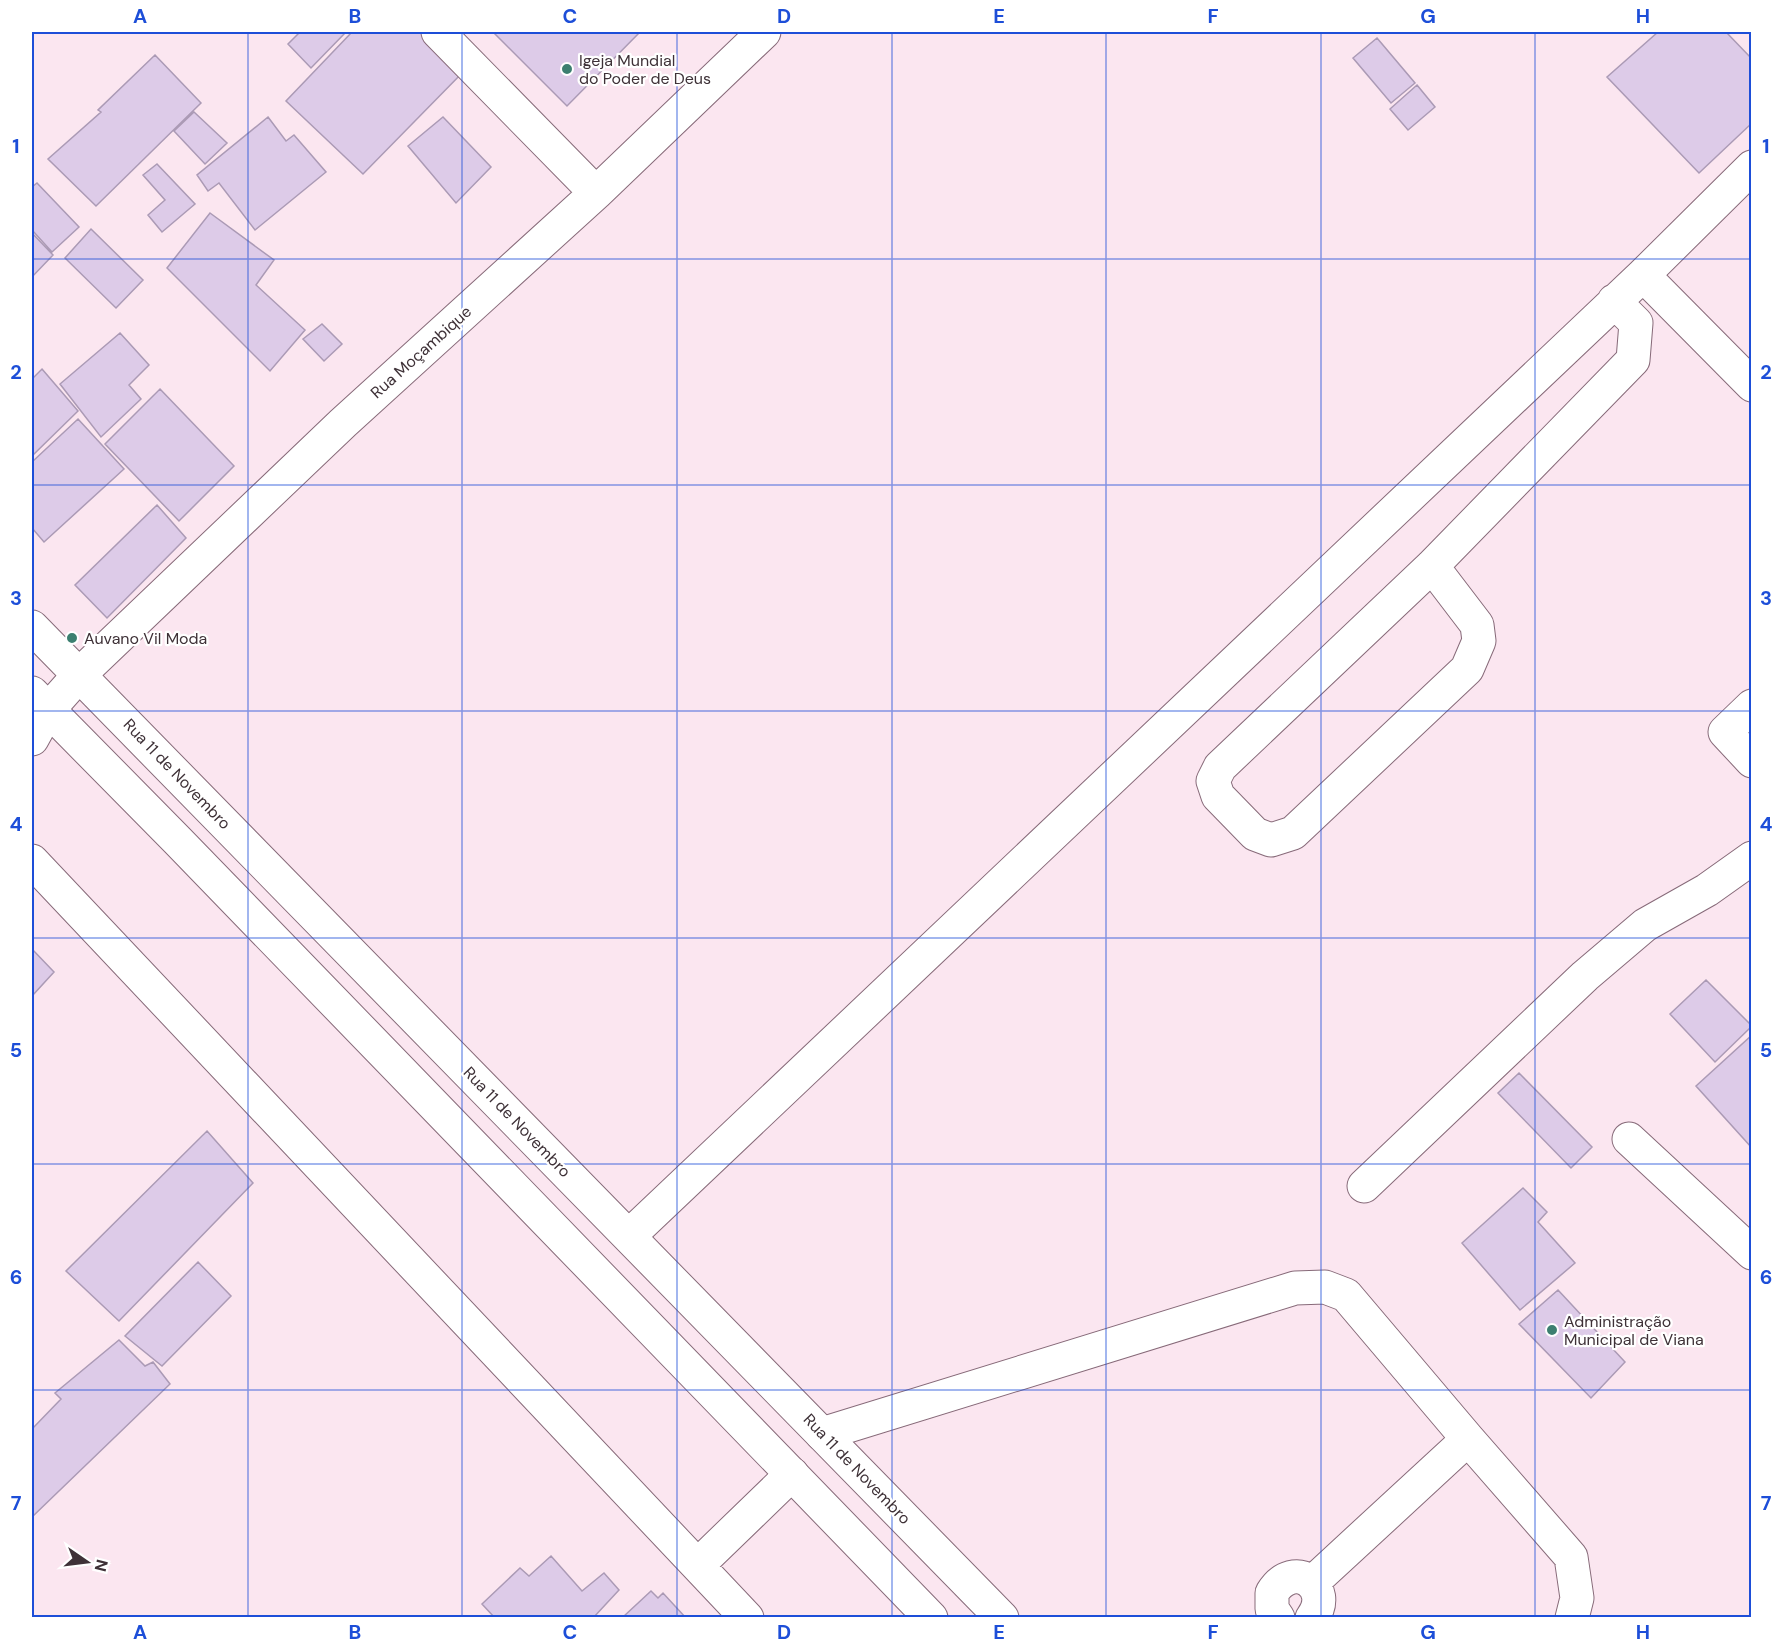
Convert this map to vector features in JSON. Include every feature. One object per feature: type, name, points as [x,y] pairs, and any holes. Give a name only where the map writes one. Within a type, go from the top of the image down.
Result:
[{"type":"street","points":[[438,32],[596,193]]},
{"type":"street","name":"Rua Moçambique","points":[[32,739],[40,702],[80,674],[343,423],[596,193],[764,32]]},
{"type":"street","points":[[629,1236],[1643,275],[1752,166]]},
{"type":"street","points":[[1643,275],[1752,385]]},
{"type":"street","points":[[1432,566],[1477,625],[1479,641],[1467,669],[1293,833],[1271,840],[1255,834],[1218,796],[1213,781],[1220,767],[1432,566],[1633,360],[1636,323],[1614,301]]},
{"type":"street","name":"Rua 11 de Novembro","points":[[32,627],[1002,1617]]},
{"type":"street","points":[[40,702],[177,840],[931,1617]]},
{"type":"street","points":[[1752,706],[1725,732],[1752,761]]},
{"type":"street","points":[[1364,1186],[1585,976],[1645,925],[1707,890],[1752,858]]},
{"type":"street","points":[[32,861],[747,1617]]},
{"type":"street","points":[[1629,1139],[1752,1253]]},
{"type":"street","points":[[822,1434],[1295,1288],[1325,1287],[1346,1295],[1571,1557],[1577,1598],[1572,1617]]},
{"type":"street","points":[[1312,1583],[1468,1439]]},
{"type":"street","points":[[698,1565],[792,1474]]},
{"type":"street","points":[[1277,1617],[1272,1609],[1272,1593],[1282,1580],[1298,1576],[1312,1583],[1317,1589],[1319,1605],[1312,1617]]},
{"type":"building","points":[[300,32],[346,32],[311,68],[288,44]]},
{"type":"building","points":[[352,32],[424,32],[464,71],[363,174],[286,101]]},
{"type":"building","name":"Igeja Mundial do Poder de Deus","points":[[493,32],[640,32],[567,106]]},
{"type":"building","points":[[1658,32],[1726,32],[1752,59],[1752,123],[1699,173],[1607,77]]},
{"type":"building","points":[[1377,38],[1415,83],[1391,103],[1353,58]]},
{"type":"building","points":[[155,55],[201,103],[96,206],[48,159],[101,112],[98,110]]},
{"type":"building","points":[[1417,85],[1435,107],[1408,130],[1390,109]]},
{"type":"building","points":[[194,112],[227,143],[205,164],[174,131]]},
{"type":"building","points":[[268,117],[286,141],[294,135],[326,172],[255,230],[219,183],[208,191],[197,175]]},
{"type":"building","points":[[443,117],[491,167],[456,203],[408,146]]},
{"type":"building","points":[[157,164],[195,204],[162,232],[148,215],[165,200],[143,175]]},
{"type":"building","points":[[37,183],[79,227],[52,252],[32,230],[32,187]]},
{"type":"building","points":[[210,213],[274,260],[256,285],[305,330],[270,371],[167,268]]},
{"type":"building","points":[[91,229],[143,280],[116,308],[65,258]]},
{"type":"building","points":[[32,233],[53,255],[32,277]]},
{"type":"building","points":[[322,324],[342,344],[324,361],[303,339]]},
{"type":"building","points":[[120,333],[149,365],[129,385],[141,399],[101,437],[60,384]]},
{"type":"building","points":[[42,369],[78,411],[32,456],[32,379]]},
{"type":"building","points":[[160,389],[234,466],[179,521],[105,444]]},
{"type":"building","points":[[78,419],[124,469],[44,542],[32,528],[32,462]]},
{"type":"building","points":[[157,505],[186,538],[107,618],[75,585]]},
{"type":"building","points":[[32,949],[54,972],[32,996]]},
{"type":"building","points":[[1706,980],[1752,1026],[1715,1062],[1670,1014]]},
{"type":"building","points":[[1752,1035],[1752,1148],[1696,1086]]},
{"type":"building","points":[[1519,1073],[1592,1147],[1571,1168],[1498,1093]]},
{"type":"building","points":[[207,1131],[253,1183],[119,1321],[66,1271]]},
{"type":"building","points":[[1523,1188],[1547,1212],[1538,1222],[1575,1263],[1520,1310],[1462,1243]]},
{"type":"building","points":[[198,1262],[231,1296],[162,1366],[125,1336]]},
{"type":"building","points":[[1558,1290],[1625,1362],[1591,1398],[1519,1324]]},
{"type":"building","points":[[119,1340],[145,1366],[153,1362],[170,1384],[32,1517],[32,1429],[61,1399],[55,1393]]},
{"type":"building","points":[[551,1556],[582,1591],[604,1573],[619,1590],[593,1618],[495,1618],[482,1604],[520,1568],[529,1576]]},
{"type":"building","points":[[651,1591],[658,1598],[663,1593],[686,1618],[623,1617]]},
{"type":"place","name":"Igeja Mundial do Poder de Deus","points":[[567,69]]},
{"type":"place","name":"Auvano Vil Moda","points":[[72,638]]},
{"type":"place","name":"Administração Municipal de Viana","points":[[1552,1330]]}]
